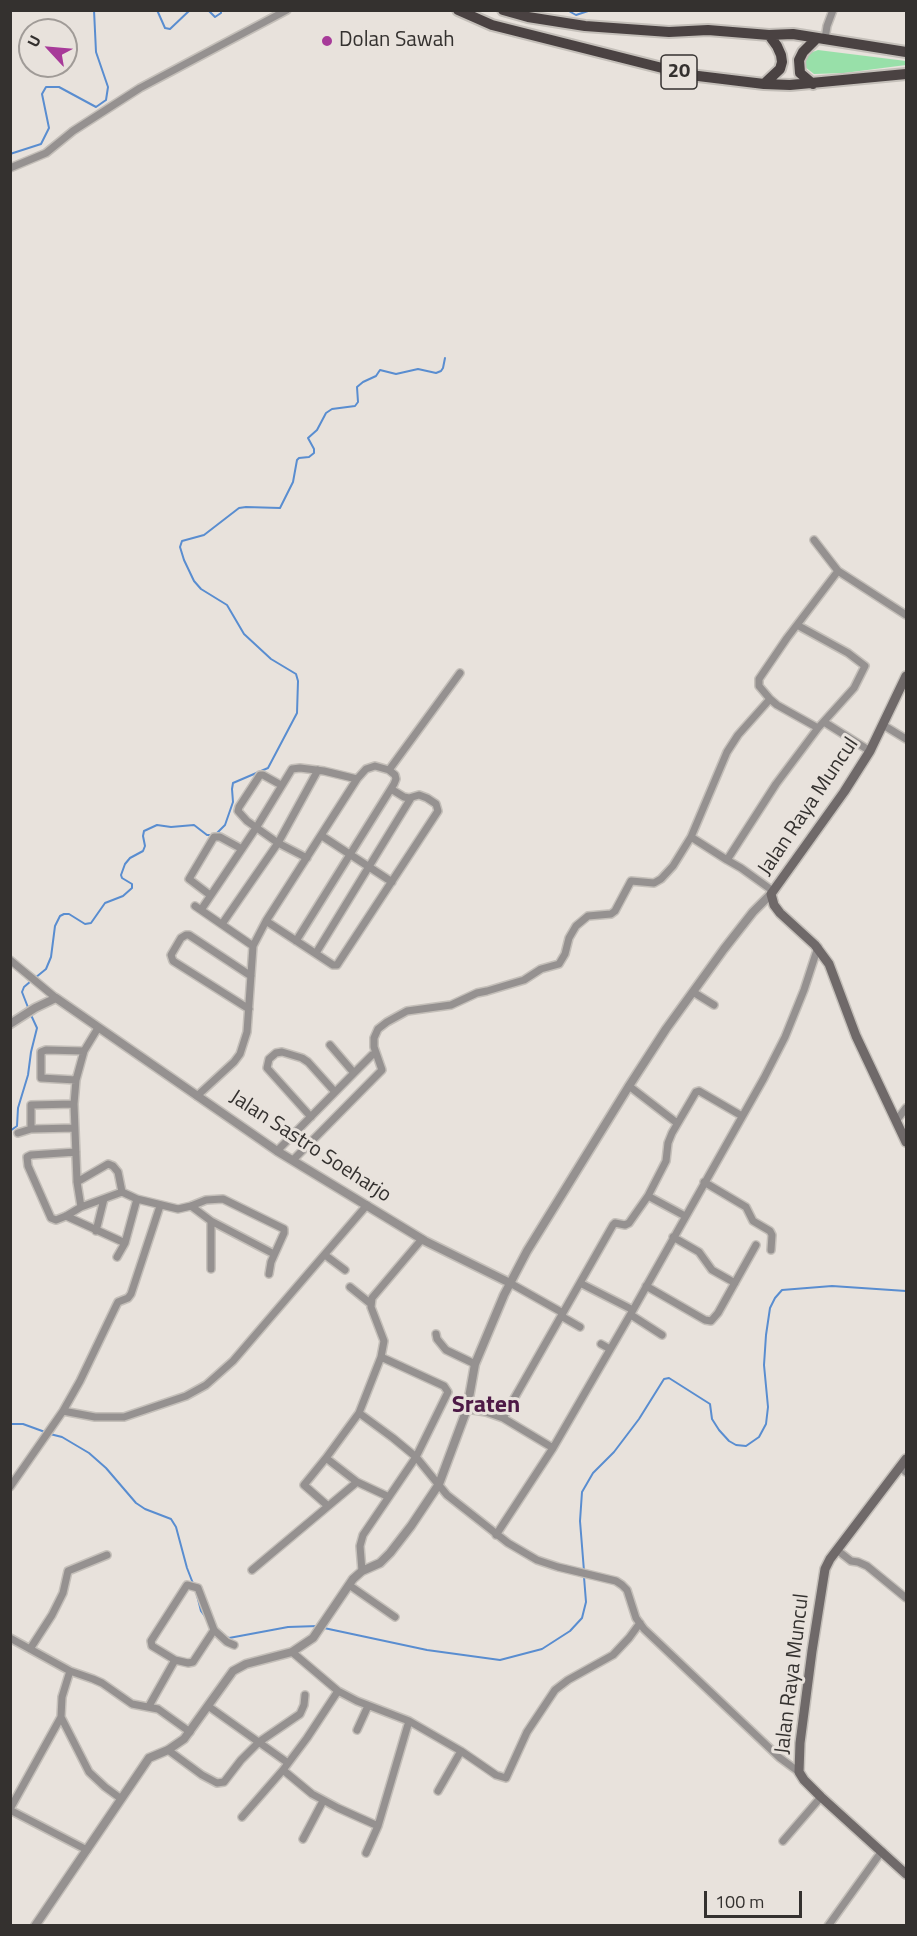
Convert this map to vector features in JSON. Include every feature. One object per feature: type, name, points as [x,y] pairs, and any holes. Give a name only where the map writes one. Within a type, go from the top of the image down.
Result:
[{"type":"highway","name":"20","points":[[458,10],[492,25],[690,75],[765,84],[813,84],[906,74]]},
{"type":"highway","name":"20","points":[[503,10],[528,17],[585,26],[669,32],[708,30],[793,34],[906,52]]},
{"type":"highway","points":[[765,84],[780,69],[782,62],[777,46],[769,34]]},
{"type":"highway","points":[[813,84],[800,73],[799,60],[803,52],[821,38]]},
{"type":"main road","name":"Jalan Raya Muncul","points":[[906,676],[870,752],[772,893],[771,899],[780,913],[818,947],[829,964],[856,1036],[906,1142]]},
{"type":"main road","name":"Jalan Raya Muncul","points":[[906,1459],[904,1470],[837,1550],[825,1569],[800,1743],[799,1772],[821,1797],[906,1874]]},
{"type":"street","points":[[10,168],[46,153],[73,131],[140,88],[287,10]]},
{"type":"street","points":[[821,38],[833,10]]},
{"type":"street","points":[[814,540],[838,571],[906,615]]},
{"type":"street","points":[[818,728],[777,705],[759,686],[759,679],[796,625],[838,571]]},
{"type":"street","points":[[727,860],[776,784],[818,728],[854,688],[865,666],[810,630],[796,625]]},
{"type":"street","points":[[388,770],[460,673]]},
{"type":"street","points":[[293,1160],[382,1070],[374,1047],[374,1038],[378,1029],[387,1022],[407,1011],[451,1005],[477,993],[524,980],[541,969],[559,964],[576,926],[588,916],[611,914],[615,911],[631,881],[654,883],[661,879],[673,866],[691,837],[727,752],[738,735],[770,699]]},
{"type":"street","points":[[824,722],[870,752]]},
{"type":"street","points":[[883,725],[906,739]]},
{"type":"street","points":[[197,1096],[240,1054],[247,1032],[253,946],[266,921],[357,779],[366,769],[375,766],[388,770],[396,778],[391,789],[296,941]]},
{"type":"street","points":[[253,946],[198,908],[210,895],[242,849],[294,768],[318,770],[357,779]]},
{"type":"street","points":[[222,924],[278,843],[318,770]]},
{"type":"street","points":[[281,786],[260,775],[238,812],[278,843],[307,858]]},
{"type":"street","points":[[266,921],[333,965],[337,965],[438,811],[436,804],[427,798],[419,795],[411,798],[404,797],[391,789]]},
{"type":"street","points":[[316,953],[411,798]]},
{"type":"street","points":[[322,836],[392,882]]},
{"type":"street","points":[[210,895],[189,879],[214,837],[220,837],[242,849]]},
{"type":"street","points":[[35,1926],[149,1758],[178,1744],[190,1732],[233,1671],[246,1664],[292,1652],[313,1638],[349,1585],[362,1571],[380,1563],[390,1553],[439,1484],[467,1409],[474,1364],[510,1283],[540,1228],[628,1086],[693,992],[753,912],[772,893],[741,867],[691,837]]},
{"type":"street","points":[[249,1009],[173,961],[171,956],[181,938],[189,935],[251,976]]},
{"type":"street","points":[[496,1535],[553,1448],[632,1313],[742,1116],[785,1037],[818,947]]},
{"type":"street","points":[[10,960],[56,998],[31,1010],[10,1024]]},
{"type":"street","points":[[693,992],[714,1005]]},
{"type":"street","name":"Jalan Sastro Soeharjo","points":[[56,998],[277,1151],[422,1239],[510,1283]]},
{"type":"street","points":[[81,1207],[77,1182],[74,1104],[76,1080],[84,1051],[98,1028]]},
{"type":"street","points":[[330,1046],[354,1073]]},
{"type":"street","points":[[76,1080],[41,1078],[41,1052],[46,1050],[84,1051]]},
{"type":"street","points":[[311,1117],[267,1068],[269,1059],[276,1053],[282,1052],[302,1058],[335,1092]]},
{"type":"street","points":[[277,1151],[372,1055]]},
{"type":"street","points":[[628,1086],[677,1123]]},
{"type":"street","points":[[503,1418],[614,1224],[629,1223],[648,1196],[666,1161],[668,1143],[677,1123],[697,1090],[742,1116]]},
{"type":"street","points":[[32,1129],[31,1105],[74,1104]]},
{"type":"street","points":[[896,1121],[906,1108]]},
{"type":"street","points":[[18,1133],[32,1129],[75,1128]]},
{"type":"street","points":[[76,1152],[27,1157],[48,1214],[56,1220],[81,1207],[122,1192],[160,1206],[178,1209],[206,1200],[223,1199],[284,1229],[269,1274]]},
{"type":"street","points":[[77,1182],[108,1164],[118,1172],[122,1192]]},
{"type":"street","points":[[704,1182],[746,1208],[753,1221],[770,1231],[771,1251]]},
{"type":"street","points":[[648,1196],[685,1216]]},
{"type":"street","points":[[96,1231],[104,1199]]},
{"type":"street","points":[[117,1257],[125,1243],[137,1199]]},
{"type":"street","points":[[63,1411],[95,1417],[124,1417],[186,1396],[206,1384],[233,1361],[367,1205]]},
{"type":"street","points":[[10,1487],[63,1411],[118,1302],[128,1298],[131,1294],[160,1206]]},
{"type":"street","points":[[191,1206],[211,1221],[274,1254]]},
{"type":"street","points":[[66,1216],[125,1243]]},
{"type":"street","points":[[211,1221],[211,1269]]},
{"type":"street","points":[[673,1237],[699,1252],[712,1270],[735,1282]]},
{"type":"street","points":[[371,1304],[374,1294],[422,1239]]},
{"type":"street","points":[[646,1286],[705,1320],[711,1321],[715,1318],[756,1245]]},
{"type":"street","points":[[325,1255],[345,1270]]},
{"type":"street","points":[[510,1283],[580,1327]]},
{"type":"street","points":[[580,1283],[632,1313],[662,1335]]},
{"type":"street","points":[[328,1506],[304,1485],[359,1413],[384,1346],[383,1336],[371,1304],[350,1287]]},
{"type":"street","points":[[435,1334],[446,1350],[474,1364]]},
{"type":"street","points":[[601,1344],[610,1349]]},
{"type":"street","points":[[362,1571],[361,1540],[416,1457],[447,1395],[447,1389],[444,1386],[381,1357]]},
{"type":"street","points":[[467,1409],[503,1418],[553,1448]]},
{"type":"street","points":[[359,1413],[416,1457],[447,1495],[496,1535],[537,1560],[616,1581],[622,1585],[627,1590],[636,1618],[666,1651],[780,1758],[799,1772]]},
{"type":"street","points":[[326,1458],[357,1482],[389,1497]]},
{"type":"street","points":[[252,1570],[357,1482]]},
{"type":"street","points":[[837,1550],[851,1561],[867,1566],[906,1598]]},
{"type":"street","points":[[30,1649],[63,1593],[68,1571],[107,1555]]},
{"type":"street","points":[[349,1585],[396,1617]]},
{"type":"street","points":[[213,1628],[193,1662],[175,1660],[152,1646],[151,1641],[185,1586],[194,1586],[213,1628],[227,1642],[234,1645]]},
{"type":"street","points":[[292,1652],[338,1691],[368,1706],[409,1720],[496,1775],[506,1778],[527,1732],[555,1690],[568,1680],[613,1655],[640,1623]]},
{"type":"street","points":[[10,1638],[70,1671],[93,1678],[136,1706],[158,1709],[190,1732]]},
{"type":"street","points":[[149,1706],[175,1660]]},
{"type":"street","points":[[70,1671],[62,1696],[61,1717],[10,1809],[87,1850]]},
{"type":"street","points":[[242,1817],[283,1770],[338,1691]]},
{"type":"street","points":[[168,1749],[202,1775],[221,1783],[259,1742],[300,1714],[305,1695]]},
{"type":"street","points":[[208,1706],[288,1763]]},
{"type":"street","points":[[357,1730],[368,1706]]},
{"type":"street","points":[[61,1717],[89,1772],[120,1798]]},
{"type":"street","points":[[366,1853],[378,1826],[409,1720]]},
{"type":"street","points":[[438,1791],[461,1751]]},
{"type":"street","points":[[283,1770],[323,1801],[378,1826]]},
{"type":"street","points":[[783,1841],[821,1797]]},
{"type":"street","points":[[303,1839],[323,1801]]},
{"type":"street","points":[[828,1926],[882,1851]]},
{"type":"green space","points":[[818,50],[906,61],[906,65],[844,73],[814,74],[805,67],[805,60],[810,53]]},
{"type":"waterway","points":[[10,154],[41,144],[49,128],[42,94],[46,87],[59,87],[96,107],[106,100],[108,87],[96,52],[94,10]]},
{"type":"waterway","points":[[157,10],[165,28],[170,29],[190,10]]},
{"type":"waterway","points":[[208,10],[215,17],[221,13],[221,10]]},
{"type":"waterway","points":[[567,10],[576,15],[591,10]]},
{"type":"waterway","points":[[35,978],[46,969],[51,957],[55,926],[60,916],[69,914],[85,924],[91,923],[105,903],[123,896],[132,888],[132,884],[121,875],[130,858],[143,851],[144,831],[157,825],[171,827],[194,825],[207,835],[215,835],[225,825],[233,802],[233,783],[268,768],[297,713],[298,681],[296,674],[271,659],[244,634],[227,605],[201,589],[194,581],[180,547],[182,541],[204,535],[239,508],[280,508],[293,482],[297,460],[314,453],[308,438],[317,430],[326,413],[332,409],[355,406],[358,402],[357,387],[376,376],[380,370],[396,374],[418,369],[436,373],[443,368],[445,358]]},
{"type":"waterway","points":[[29,1010],[22,992],[31,981]]},
{"type":"waterway","points":[[10,1131],[17,1126],[18,1108],[28,1075],[37,1028],[31,1015]]},
{"type":"waterway","points":[[584,1571],[580,1521],[582,1492],[593,1473],[614,1452],[639,1419],[664,1379],[669,1378],[710,1404],[712,1419],[719,1430],[729,1441],[736,1445],[746,1446],[759,1437],[766,1424],[768,1407],[764,1365],[766,1335],[770,1308],[782,1290],[832,1286],[906,1291]]},
{"type":"waterway","points":[[10,1424],[23,1424],[45,1432]]},
{"type":"waterway","points":[[50,1434],[62,1437],[89,1453],[106,1468],[136,1503],[171,1519],[176,1527],[194,1586]]},
{"type":"waterway","points":[[324,1628],[427,1650],[500,1660],[542,1649],[570,1631],[582,1618],[586,1602],[584,1577]]},
{"type":"waterway","points":[[196,1591],[201,1611],[207,1619]]},
{"type":"waterway","points":[[224,1636],[229,1638],[288,1627],[318,1626]]},
{"type":"place","name":"Dolan Sawah","points":[[327,41]]},
{"type":"district","name":"Sraten","points":[[486,1406]]}]
